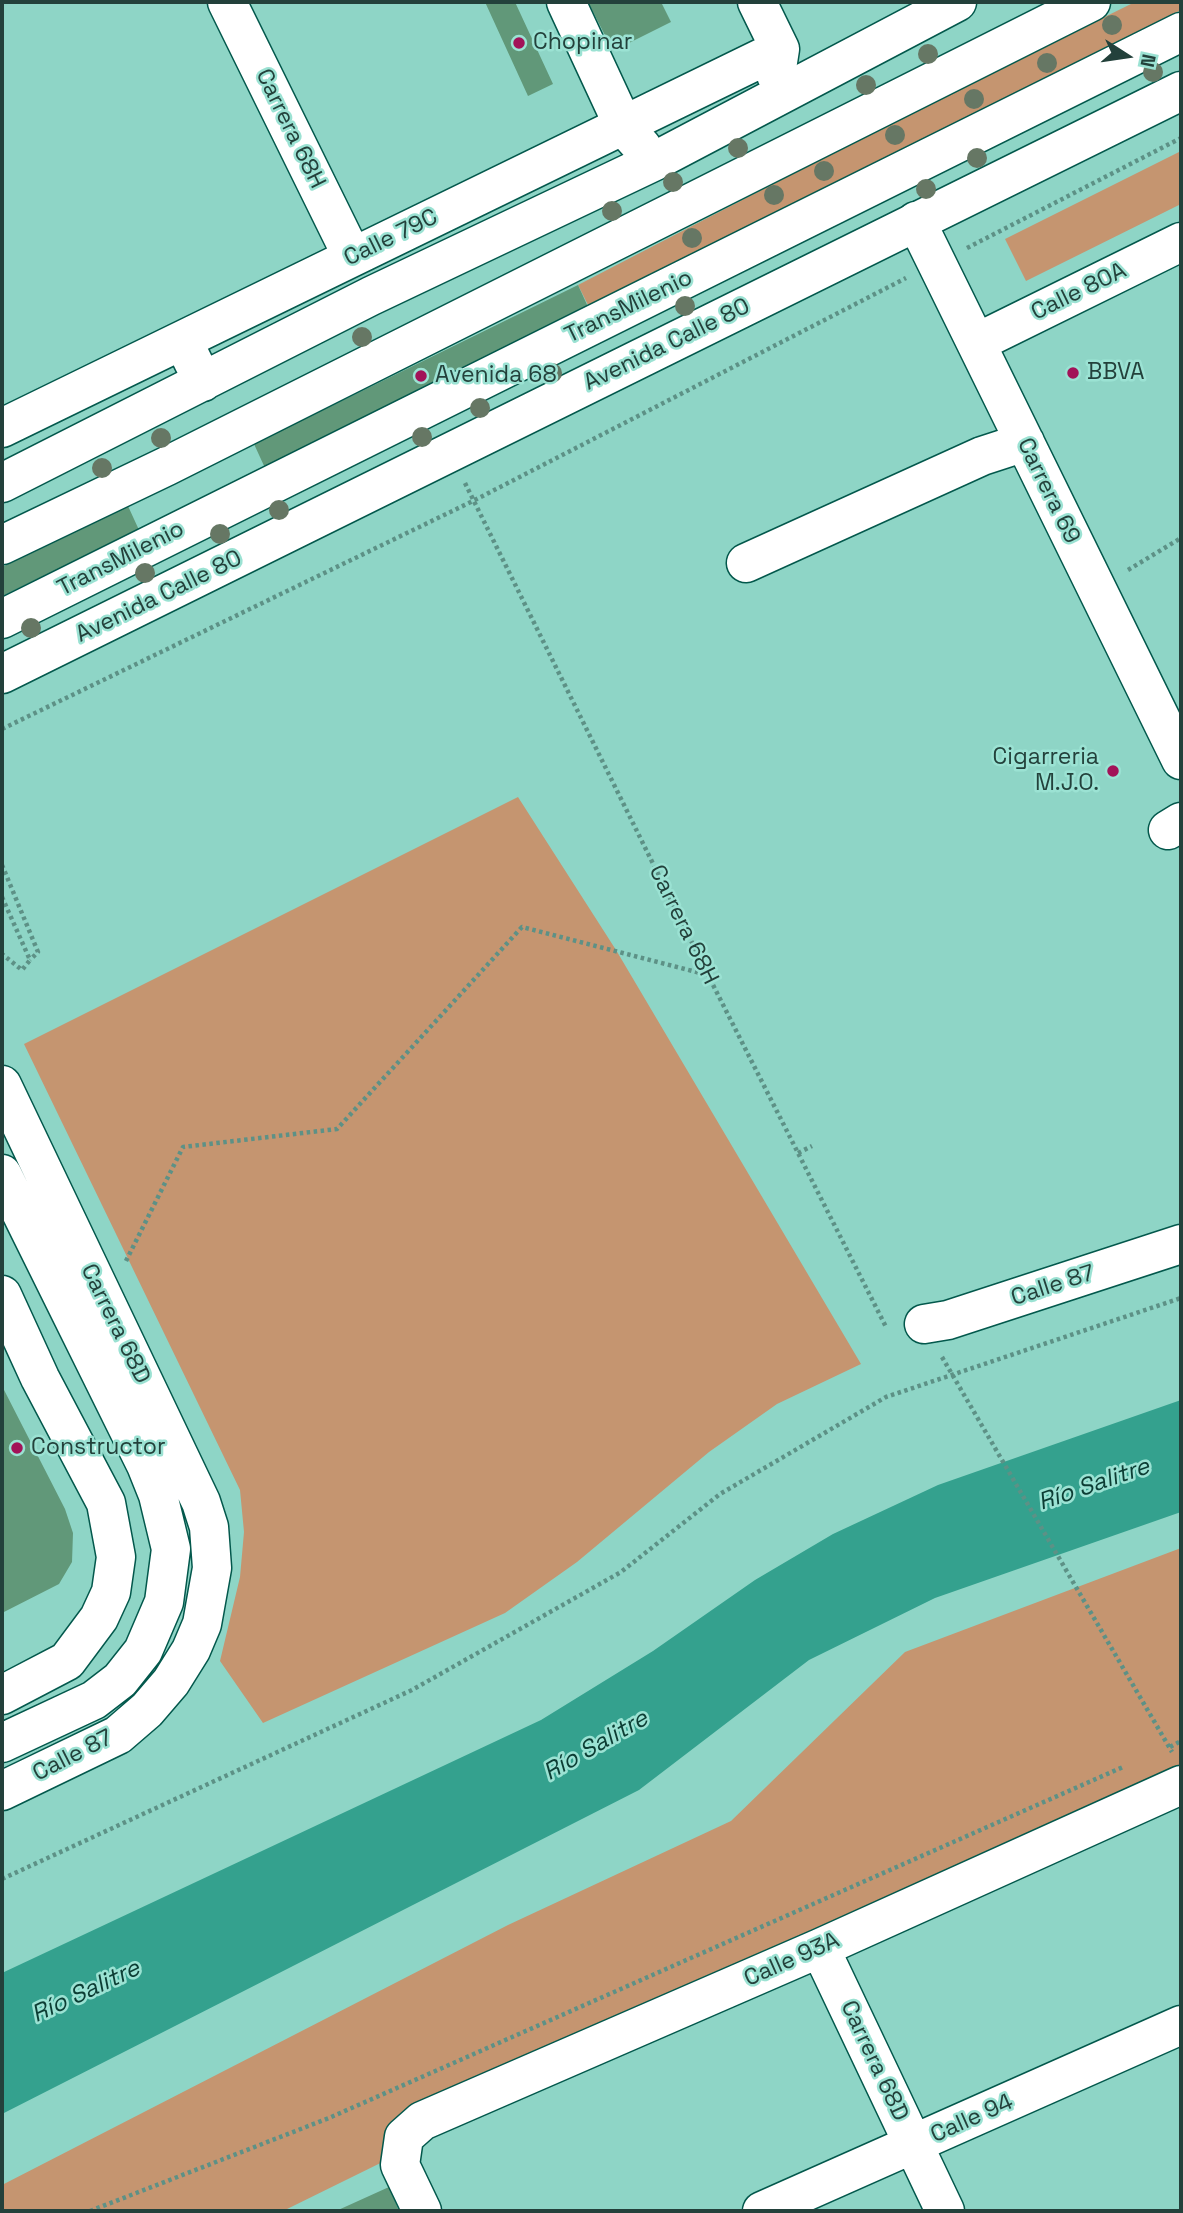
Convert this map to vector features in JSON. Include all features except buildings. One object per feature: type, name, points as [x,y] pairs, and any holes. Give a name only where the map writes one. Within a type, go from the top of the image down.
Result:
[{"type":"main road","name":"Carrera 68H","points":[[227,2],[352,256]]},
{"type":"main road","points":[[566,2],[624,127],[655,161]]},
{"type":"main road","points":[[757,2],[780,49],[768,104]]},
{"type":"main road","points":[[2,483],[371,296],[655,161],[768,104],[957,2]]},
{"type":"main road","points":[[2,544],[179,460],[1091,2]]},
{"type":"main road","name":"TransMilenio","points":[[2,619],[1181,32]]},
{"type":"main road","name":"Calle 79C","points":[[2,428],[780,49]]},
{"type":"main road","name":"Avenida Calle 80","points":[[2,674],[1181,91]]},
{"type":"main road","name":"Carrera 69","points":[[916,222],[1181,760]]},
{"type":"main road","name":"Calle 80A","points":[[976,344],[1181,242]]},
{"type":"main road","points":[[183,341],[203,382]]},
{"type":"main road","points":[[746,564],[982,456],[1025,442]]},
{"type":"main road","name":"Carrera 68D","points":[[2,1085],[201,1502],[209,1527],[212,1568]]},
{"type":"main road","name":"Carrera 68D","points":[[2,1174],[146,1465],[158,1495],[171,1549],[164,1602]]},
{"type":"main road","name":"Calle 87","points":[[924,1324],[948,1320],[1181,1244]]},
{"type":"main road","points":[[2,1295],[40,1378],[106,1503],[116,1557],[111,1592],[99,1618],[67,1661],[2,1695]]},
{"type":"main road","name":"Calle 87","points":[[2,1791],[118,1735],[147,1710],[171,1682],[191,1650],[202,1624],[212,1568]]},
{"type":"main road","name":"Calle 87","points":[[2,1743],[94,1700],[120,1679],[143,1651],[164,1602]]},
{"type":"main road","name":"Calle 93A","points":[[422,2211],[400,2165],[404,2137],[422,2121],[820,1948],[1178,1771]]},
{"type":"main road","name":"Carrera 68D","points":[[820,1948],[946,2211]]},
{"type":"main road","name":"Calle 94","points":[[762,2211],[914,2146],[1181,2025]]},
{"type":"path","points":[[2,729],[473,501],[1181,138]]},
{"type":"path","name":"Carrera 68H","points":[[463,480],[890,1335],[924,1324]]},
{"type":"path","points":[[1097,588],[1181,538]]},
{"type":"path","points":[[2,954],[22,971],[38,951],[3,868]]},
{"type":"path","points":[[2,897],[30,960]]},
{"type":"path","points":[[105,1303],[183,1147],[337,1129],[522,927],[708,975]]},
{"type":"path","points":[[798,1153],[813,1146]]},
{"type":"path","points":[[2,1879],[412,1690],[621,1572],[720,1494],[886,1397],[1181,1298]]},
{"type":"path","points":[[924,1324],[1169,1747],[1178,1771]]},
{"type":"path","points":[[1157,1753],[1181,1741]]},
{"type":"path","points":[[90,2211],[329,2118],[1131,1764]]},
{"type":"shaded area","points":[[1135,2],[1181,2],[1181,10],[590,309],[578,285],[916,110]]},
{"type":"shaded area","points":[[1181,151],[1181,204],[1026,281],[1005,239]]},
{"type":"shaded area","points":[[518,797],[616,950],[861,1364],[777,1404],[709,1452],[577,1562],[505,1613],[263,1723],[220,1661],[240,1577],[244,1532],[240,1490],[24,1044]]},
{"type":"shaded area","points":[[1181,1548],[1181,1769],[283,2211],[2,2211],[2,2185],[508,1925],[731,1821],[905,1652]]},
{"type":"water","name":"Río Salitre","points":[[1181,1400],[1181,1512],[935,1598],[809,1660],[639,1790],[2,2114],[2,1973],[541,1720],[653,1651],[755,1580],[833,1534],[938,1485]]},
{"type":"place","name":"Chopinar","points":[[519,43]]},
{"type":"place","name":"BBVA","points":[[1073,373]]},
{"type":"place","name":"Avenida 68","points":[[421,376]]},
{"type":"place","name":"Cigarreria M.J.O.","points":[[1113,771]]},
{"type":"place","name":"Constructor","points":[[17,1448]]}]
